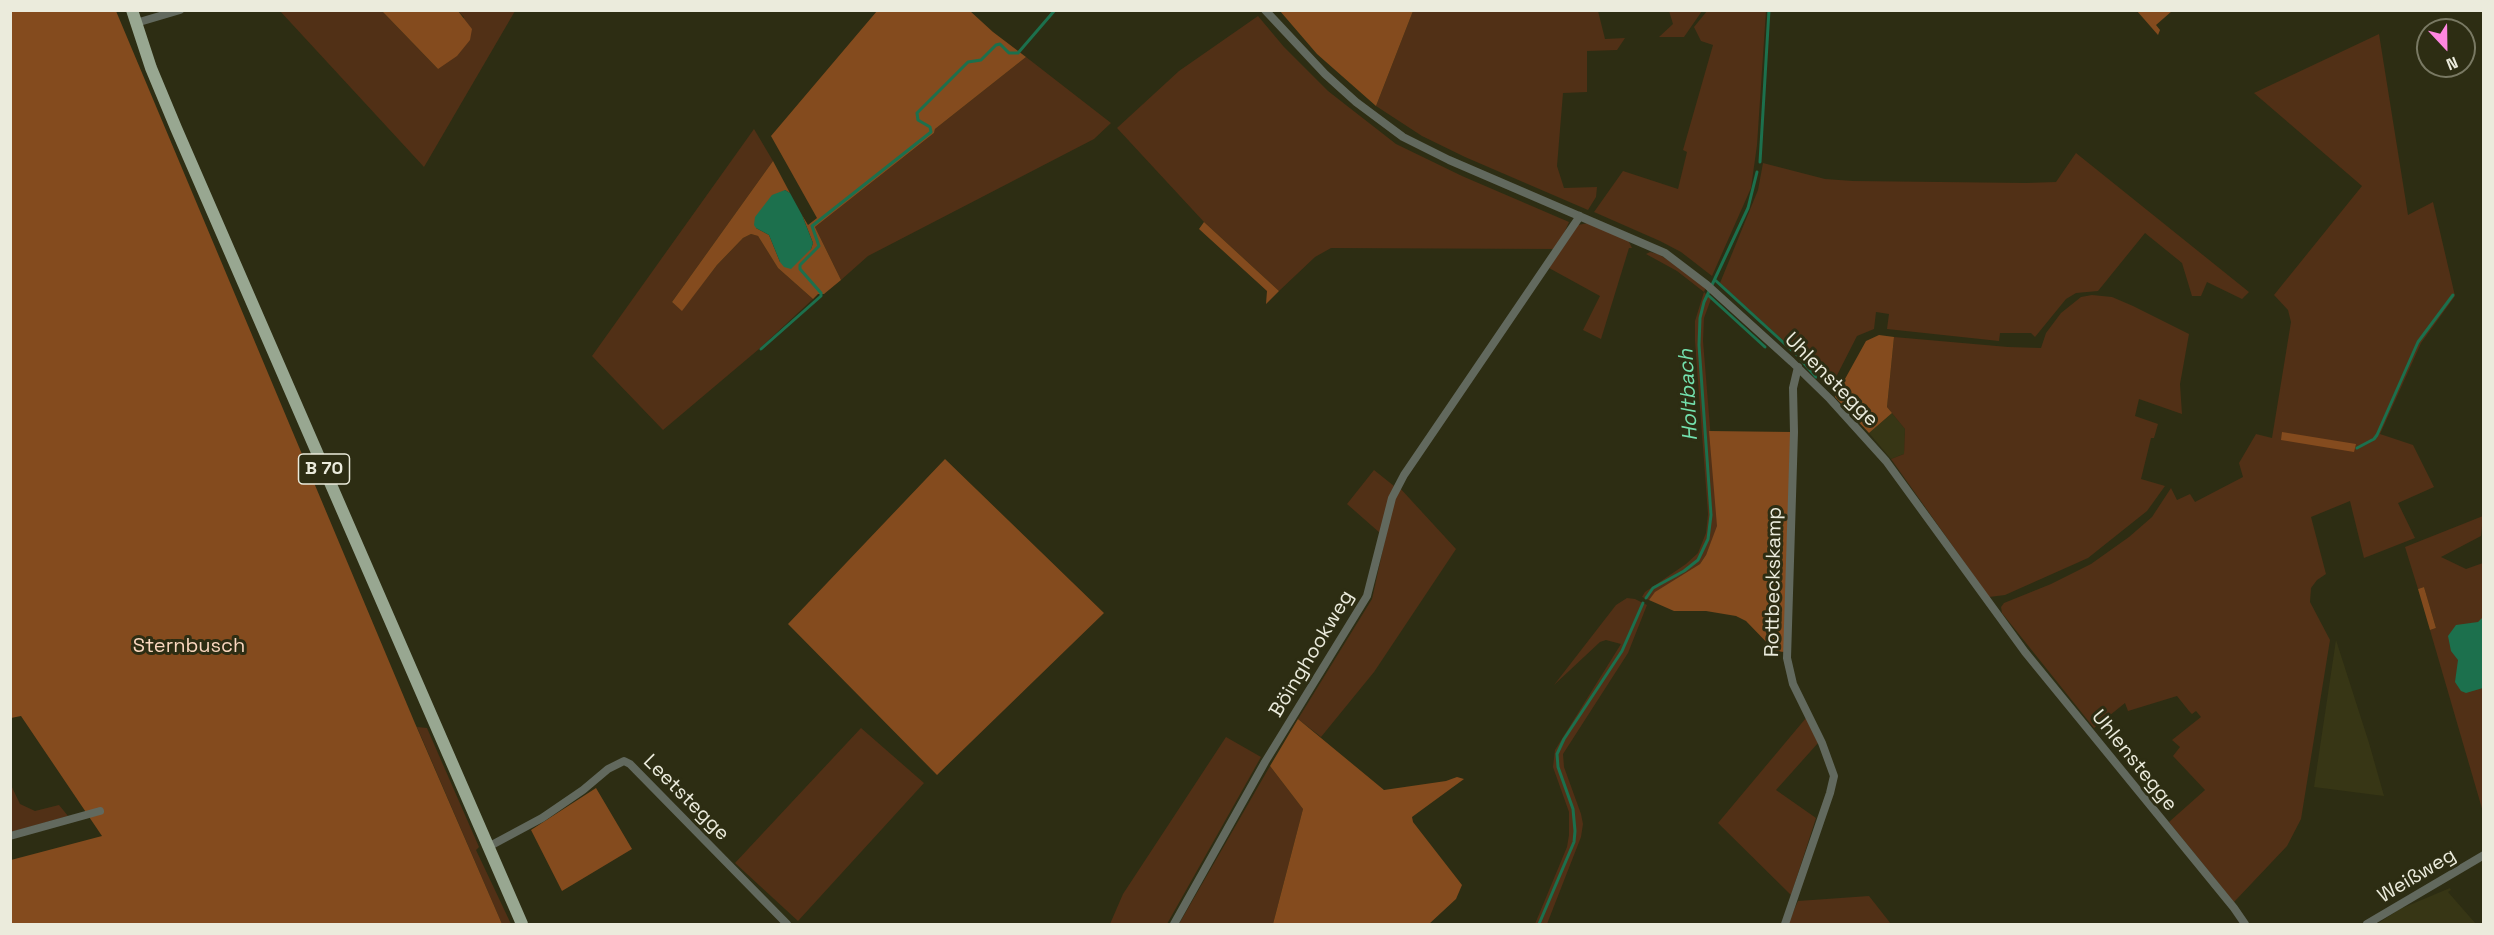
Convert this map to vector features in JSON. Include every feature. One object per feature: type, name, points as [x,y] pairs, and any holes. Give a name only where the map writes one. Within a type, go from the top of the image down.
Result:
[{"type":"main road","name":"B 70","points":[[132,10],[151,68],[176,128],[522,924]]},
{"type":"street","points":[[136,23],[180,10]]},
{"type":"street","name":"Uhlenstegge","points":[[1265,10],[1325,74],[1356,102],[1403,137],[1459,164],[1665,253],[1716,292],[1798,367],[1886,461],[2025,652],[2245,924]]},
{"type":"street","name":"Böinghookweg","points":[[1174,924],[1264,762],[1367,596],[1392,498],[1404,475],[1580,216]]},
{"type":"street","name":"Rottbeckskamp","points":[[1785,924],[1834,776],[1822,742],[1793,684],[1787,658],[1793,388],[1798,367]]},
{"type":"street","name":"Leetstegge","points":[[488,847],[542,818],[624,761],[630,764],[787,924]]},
{"type":"street","points":[[10,836],[100,811]]},
{"type":"street","name":"Weißweg","points":[[2367,924],[2484,855]]},
{"type":"shaded area","points":[[1669,10],[1702,11],[1684,37],[1659,37],[1673,24]]},
{"type":"shaded area","points":[[280,11],[382,11],[438,69],[464,17],[458,11],[515,11],[424,167]]},
{"type":"shaded area","points":[[1413,11],[1598,11],[1605,39],[1625,38],[1617,50],[1587,51],[1587,92],[1563,93],[1557,166],[1564,188],[1597,187],[1596,197],[1588,210],[1422,136],[1376,106]]},
{"type":"shaded area","points":[[1707,11],[1766,11],[1757,145],[1751,188],[1712,276],[1681,252],[1594,212],[1623,171],[1678,189],[1687,152],[1683,150],[1713,45],[1701,41],[1694,27]]},
{"type":"shaded area","points":[[1258,16],[1284,47],[1328,91],[1396,144],[1462,176],[1569,222],[1557,249],[1331,248],[1315,257],[1279,291],[1204,222],[1117,128],[1179,71]]},
{"type":"shaded area","points":[[2379,34],[2408,215],[2433,202],[2455,296],[2421,343],[2380,434],[2413,445],[2434,487],[2398,503],[2415,538],[2364,558],[2350,501],[2311,517],[2326,574],[2311,588],[2310,602],[2330,640],[2301,819],[2287,846],[2234,902],[2169,822],[2205,790],[2173,756],[2180,747],[2172,740],[2201,717],[2196,711],[2192,714],[2177,696],[2128,711],[2125,703],[2094,728],[2002,613],[2001,607],[2004,603],[2051,584],[2091,564],[2129,537],[2152,517],[2171,488],[2177,500],[2190,494],[2195,502],[2243,477],[2239,463],[2256,434],[2272,438],[2291,322],[2288,310],[2274,295],[2362,186],[2254,93]]},
{"type":"shaded area","points":[[1026,57],[1111,123],[1094,139],[868,256],[841,280],[815,227]]},
{"type":"shaded area","points":[[754,129],[773,161],[672,302],[682,310],[717,265],[743,238],[751,234],[758,236],[778,268],[813,299],[759,349],[663,430],[592,356]]},
{"type":"shaded area","points":[[2076,153],[2249,292],[2242,299],[2207,282],[2201,296],[2192,296],[2182,263],[2145,233],[2098,291],[2076,293],[2066,299],[2035,337],[2031,333],[2000,333],[1999,341],[1887,329],[1889,314],[1876,312],[1874,329],[1857,336],[1833,383],[1826,386],[1798,354],[1720,283],[1758,190],[1763,163],[1825,179],[2026,183],[2056,182]]},
{"type":"shaded area","points":[[785,190],[790,193],[802,215],[813,243],[811,249],[791,269],[784,267],[780,262],[769,235],[754,225],[755,217],[772,195]]},
{"type":"shaded area","points":[[1588,223],[1628,240],[1632,248],[1629,248],[1601,339],[1583,330],[1600,296],[1549,268],[1578,225]]},
{"type":"shaded area","points":[[1650,252],[1675,264],[1706,287],[1704,292],[1677,271],[1646,254]]},
{"type":"shaded area","points":[[1704,292],[1711,299],[1704,318],[1703,341],[1718,526],[1700,564],[1656,592],[1649,600],[1642,597],[1645,592],[1698,553],[1706,533],[1708,514],[1695,341],[1695,321]]},
{"type":"shaded area","points":[[2092,295],[2112,297],[2189,334],[2180,384],[2182,414],[2139,399],[2135,416],[2158,424],[2154,438],[2151,438],[2141,479],[2165,486],[2147,511],[2088,558],[2005,595],[1989,597],[1891,459],[1904,454],[1905,429],[1887,407],[1894,337],[2041,348],[2046,333],[2061,313],[2081,297]]},
{"type":"shaded area","points":[[1892,413],[1905,429],[1904,454],[1891,459],[1869,433]]},
{"type":"shaded area","points":[[1374,470],[1394,486],[1380,533],[1347,504]]},
{"type":"shaded area","points":[[1399,487],[1456,549],[1374,672],[1321,737],[1298,719],[1372,599],[1394,499]]},
{"type":"shaded area","points":[[2483,516],[2481,536],[2441,557],[2466,569],[2483,563],[2483,812],[2430,630],[2436,628],[2424,587],[2418,589],[2405,547]]},
{"type":"shaded area","points":[[1627,598],[1647,605],[1628,653],[1563,754],[1564,767],[1581,814],[1583,824],[1581,837],[1547,924],[1535,924],[1567,847],[1569,835],[1569,812],[1553,767],[1555,750],[1621,644],[1606,640],[1600,642],[1554,685],[1616,605]]},
{"type":"shaded area","points":[[2483,617],[2483,688],[2466,693],[2461,691],[2455,682],[2458,660],[2451,651],[2448,636],[2456,625],[2478,622]]},
{"type":"shaded area","points":[[2336,640],[2369,743],[2384,796],[2314,787]]},
{"type":"shaded area","points":[[1806,718],[1818,743],[1776,790],[1816,818],[1791,895],[1718,823]]},
{"type":"shaded area","points":[[417,727],[427,728],[479,847],[476,850],[511,924],[502,924]]},
{"type":"shaded area","points":[[861,728],[924,783],[798,921],[735,863]]},
{"type":"shaded area","points":[[1226,737],[1261,757],[1167,924],[1110,924],[1123,894]]},
{"type":"shaded area","points":[[1270,766],[1303,809],[1273,924],[1179,924]]},
{"type":"shaded area","points":[[10,783],[20,804],[35,811],[59,805],[68,816],[11,832]]},
{"type":"shaded area","points":[[2450,888],[2448,892],[2476,924],[2377,924],[2400,909]]},
{"type":"shaded area","points":[[1869,896],[1891,924],[1788,924],[1798,901]]},
{"type":"green space","name":"Sternbusch","points":[[10,11],[116,11],[414,721],[502,924],[11,924],[11,860],[102,836],[21,716],[11,718]]},
{"type":"green space","points":[[382,11],[458,11],[472,29],[470,40],[457,56],[438,69]]},
{"type":"green space","points":[[877,11],[970,11],[1026,57],[815,227],[841,280],[824,294],[818,294],[813,299],[778,268],[758,236],[751,234],[743,238],[717,265],[682,311],[672,302],[773,161],[790,193],[785,190],[756,228],[769,235],[780,262],[811,249],[813,243],[802,215],[808,225],[817,218],[771,136]]},
{"type":"green space","points":[[1280,11],[1413,11],[1376,106],[1317,54]]},
{"type":"green space","points":[[2137,11],[2172,11],[2156,25],[2160,30],[2158,35]]},
{"type":"green space","points":[[1204,222],[1279,291],[1266,304],[1267,291],[1199,229]]},
{"type":"green space","points":[[1879,335],[1894,337],[1887,407],[1892,413],[1869,433],[1835,397],[1866,341]]},
{"type":"green space","points":[[1709,431],[1792,432],[1784,652],[1775,651],[1746,621],[1736,616],[1706,611],[1674,611],[1649,600],[1655,592],[1700,564],[1706,555],[1717,526]]},
{"type":"green space","points":[[2282,432],[2356,444],[2354,452],[2281,440]]},
{"type":"green space","points":[[945,459],[1104,613],[937,775],[788,624]]},
{"type":"green space","points":[[2424,587],[2436,628],[2430,630],[2418,589]]},
{"type":"green space","points":[[1298,719],[1384,790],[1446,781],[1457,777],[1464,779],[1412,817],[1413,822],[1462,885],[1456,899],[1429,924],[1273,924],[1303,809],[1270,766]]},
{"type":"green space","points":[[596,788],[632,849],[562,891],[531,830]]},
{"type":"waterway","points":[[761,349],[821,296],[821,293],[800,269],[800,265],[819,246],[812,226],[931,132],[930,127],[918,120],[917,113],[968,62],[981,60],[996,45],[1000,44],[1009,53],[1018,53],[1055,10]]},
{"type":"waterway","name":"Holtbach","points":[[1760,162],[1769,10]]},
{"type":"waterway","name":"Holtbach","points":[[1646,598],[1653,588],[1684,571],[1698,560],[1708,539],[1711,515],[1699,345],[1700,318],[1704,302],[1748,208],[1757,172]]},
{"type":"waterway","points":[[1715,280],[1797,355],[1816,377]]},
{"type":"waterway","points":[[1708,295],[1765,347]]},
{"type":"waterway","points":[[2357,448],[2377,435],[2418,342],[2453,295]]},
{"type":"waterway","name":"Holtbach","points":[[1539,924],[1574,842],[1573,809],[1558,767],[1557,754],[1564,739],[1622,651],[1643,603]]}]
